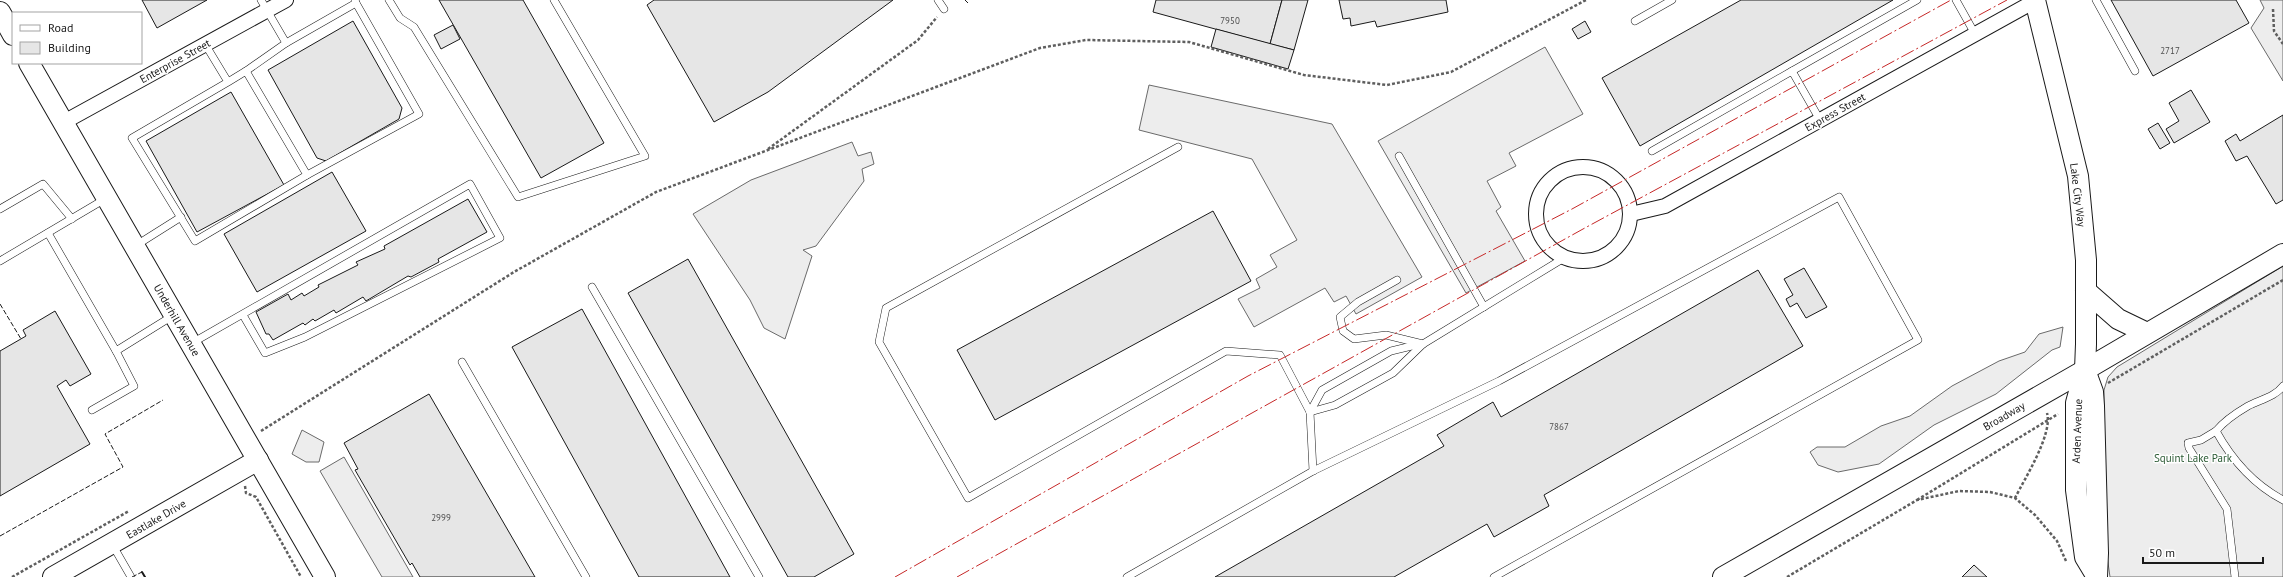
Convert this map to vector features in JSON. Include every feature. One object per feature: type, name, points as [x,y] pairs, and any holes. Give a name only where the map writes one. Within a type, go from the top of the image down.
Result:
[{"type":"street","name":"Enterprise Street","points":[[64,122],[205,44],[264,5],[286,0]]},
{"type":"street","name":"Express Street","points":[[1631,214],[1665,206],[2035,0]]},
{"type":"street","name":"Lake City Way","points":[[2035,0],[2078,176],[2086,260],[2085,370]]},
{"type":"street","points":[[0,14],[12,33]]},
{"type":"street","name":"Underhill Avenue","points":[[30,64],[325,577]]},
{"type":"street","points":[[1579,167],[1594,168],[1609,174],[1620,185],[1628,199],[1631,214],[1628,230],[1621,243],[1609,254],[1595,260],[1580,262],[1564,258],[1551,250],[1541,238],[1536,223],[1535,207],[1540,192],[1550,179],[1563,170],[1579,167]]},
{"type":"street","name":"Broadway","points":[[1724,577],[2085,370],[2283,254]]},
{"type":"street","points":[[2086,291],[2118,319],[2147,333]]},
{"type":"street","name":"Arden Avenue","points":[[2085,370],[2093,392],[2094,406],[2098,553],[2097,577]]},
{"type":"street","name":"Eastlake Drive","points":[[53,577],[258,460]]},
{"type":"lane","points":[[390,0],[400,18],[414,27],[518,197],[645,156],[554,0]]},
{"type":"lane","points":[[938,0],[944,9]]},
{"type":"lane","points":[[1635,21],[1672,0]]},
{"type":"lane","points":[[1652,151],[1917,0]]},
{"type":"lane","points":[[1956,0],[1975,34]]},
{"type":"lane","points":[[2096,0],[2135,71]]},
{"type":"lane","points":[[355,1],[419,114],[307,175],[195,241],[132,138],[228,82],[286,43],[355,1]]},
{"type":"lane","points":[[264,5],[286,43]]},
{"type":"lane","points":[[205,44],[228,82]]},
{"type":"lane","points":[[246,70],[307,175]]},
{"type":"lane","points":[[1792,71],[1820,120]]},
{"type":"lane","points":[[1178,147],[886,308],[879,342],[968,498],[1226,351],[1280,355],[1310,412],[1313,470]]},
{"type":"lane","points":[[1399,156],[1484,307]]},
{"type":"lane","points":[[0,209],[43,184],[72,219]]},
{"type":"lane","points":[[190,344],[470,184],[500,238],[305,337],[265,353],[243,315]]},
{"type":"lane","points":[[1127,577],[1313,470],[1499,381],[1839,197],[1918,340],[1494,577]]},
{"type":"lane","points":[[0,261],[107,198]]},
{"type":"lane","points":[[135,246],[181,217]]},
{"type":"lane","points":[[48,233],[116,351],[134,386],[92,410]]},
{"type":"lane","points":[[1310,412],[1335,405],[1393,373],[1423,344],[1564,258]]},
{"type":"lane","points":[[1397,280],[1358,302],[1340,317],[1343,331],[1354,339],[1386,335],[1423,344]]},
{"type":"lane","points":[[592,287],[759,577]]},
{"type":"lane","points":[[116,351],[174,315]]},
{"type":"lane","points":[[1310,412],[1322,390],[1391,351],[1423,344]]},
{"type":"lane","points":[[462,362],[586,577]]},
{"type":"lane","points":[[2236,577],[2227,509],[2189,448],[2188,443],[2201,440],[2216,431],[2230,417],[2248,406],[2279,391],[2283,386]]},
{"type":"lane","points":[[2216,431],[2232,458],[2242,469],[2283,500]]},
{"type":"lane","points":[[112,544],[131,577]]},
{"type":"path","points":[[261,431],[514,272],[656,192],[1040,48],[1086,40],[1189,42],[1304,75],[1387,85],[1451,72],[1586,0]]},
{"type":"path","points":[[766,152],[918,40],[944,9]]},
{"type":"path","points":[[2273,9],[2274,31],[2283,44]]},
{"type":"path","points":[[2106,384],[2283,280]]},
{"type":"path","points":[[2015,498],[2046,434],[2049,421],[2047,413]]},
{"type":"path","points":[[1787,577],[2057,415]]},
{"type":"path","points":[[246,489],[246,492],[256,498],[301,577]]},
{"type":"path","points":[[1917,500],[1959,491],[1990,492],[2015,498],[2035,515],[2057,541],[2067,563]]},
{"type":"path","points":[[12,577],[131,510]]},
{"type":"shaded area","points":[[2260,0],[2283,0],[2283,81],[2251,28],[2264,8]]},
{"type":"shaded area","points":[[1545,47],[1583,114],[1509,153],[1516,166],[1487,181],[1501,207],[1496,211],[1525,261],[1466,293],[1378,141]]},
{"type":"shaded area","points":[[1149,85],[1332,124],[1422,277],[1356,314],[1346,296],[1334,302],[1325,288],[1254,327],[1238,299],[1260,288],[1256,279],[1277,267],[1270,255],[1297,240],[1252,159],[1139,130]]},
{"type":"shaded area","points":[[852,142],[858,156],[871,152],[874,164],[862,169],[864,181],[816,246],[803,250],[812,256],[785,339],[764,328],[750,300],[693,214],[751,180]]},
{"type":"shaded area","name":"Squint Lake Park","points":[[2283,266],[2283,577],[2110,577],[2103,527],[2104,390],[2108,377],[2117,367]]},
{"type":"shaded area","points":[[2063,327],[2060,347],[2052,350],[1996,394],[1934,425],[1879,464],[1838,472],[1818,465],[1810,452],[1817,447],[1845,447],[1881,426],[1910,416],[1952,386],[1999,361],[2025,352],[2039,334]]},
{"type":"shaded area","points":[[302,430],[324,442],[319,462],[306,462],[292,454]]},
{"type":"shaded area","points":[[344,457],[413,577],[382,577],[320,471]]},
{"type":"building","points":[[142,0],[207,0],[157,28]]},
{"type":"building","points":[[439,0],[523,0],[604,143],[541,178]]},
{"type":"building","points":[[654,0],[893,0],[768,92],[714,122],[647,5]]},
{"type":"building","points":[[1156,0],[1282,0],[1270,44],[1153,12]]},
{"type":"building","points":[[1282,0],[1308,0],[1294,50],[1270,44]]},
{"type":"building","points":[[1339,0],[1446,0],[1448,12],[1377,27],[1375,21],[1351,26],[1350,18],[1343,19]]},
{"type":"building","points":[[1741,0],[1893,0],[1640,146],[1602,78]]},
{"type":"building","points":[[2111,0],[2236,0],[2249,23],[2153,76]]},
{"type":"building","points":[[353,21],[402,108],[399,119],[326,161],[317,158],[268,70]]},
{"type":"building","points":[[1585,21],[1591,32],[1578,39],[1572,29]]},
{"type":"building","points":[[453,25],[460,39],[441,49],[434,35]]},
{"type":"building","points":[[1216,29],[1294,50],[1288,69],[1211,47]]},
{"type":"building","points":[[2191,90],[2210,122],[2174,143],[2166,129],[2179,121],[2169,103]]},
{"type":"building","points":[[231,92],[284,185],[197,232],[146,141]]},
{"type":"building","points":[[2283,115],[2283,200],[2276,204],[2247,156],[2236,161],[2225,141],[2236,134],[2240,141]]},
{"type":"building","points":[[2158,123],[2170,143],[2160,149],[2148,129]]},
{"type":"building","points":[[332,172],[366,231],[257,292],[224,234]]},
{"type":"building","points":[[468,199],[487,232],[438,259],[439,262],[411,277],[408,276],[366,301],[363,297],[336,313],[334,310],[315,321],[313,319],[305,325],[303,323],[273,340],[269,334],[266,334],[256,312],[288,294],[291,300],[302,293],[304,296],[319,287],[318,285],[358,265],[356,262],[385,249],[384,246]]},
{"type":"building","points":[[1213,211],[1251,281],[995,420],[957,350]]},
{"type":"building","points":[[688,259],[854,554],[814,577],[788,577],[628,293]]},
{"type":"building","points":[[1804,268],[1827,307],[1806,318],[1797,303],[1790,307],[1786,299],[1793,295],[1784,279]]},
{"type":"building","points":[[1758,270],[1803,346],[1544,495],[1549,506],[1494,537],[1487,524],[1394,577],[1215,577],[1444,446],[1437,435],[1493,402],[1501,417]]},
{"type":"building","points":[[582,309],[730,577],[639,577],[512,347]]},
{"type":"building","points":[[55,311],[91,374],[70,386],[66,380],[57,386],[90,444],[0,496],[0,351],[26,336],[23,330]]},
{"type":"building","points":[[429,394],[535,577],[420,577],[412,563],[410,565],[355,470],[358,469],[344,443]]},
{"type":"building","points":[[1974,565],[1987,577],[1962,577]]},
{"type":"fence","points":[[965,0],[968,3]]},
{"type":"fence","points":[[0,304],[21,339]]},
{"type":"fence","points":[[0,536],[123,467],[105,434],[163,400]]},
{"type":"fence","points":[[132,577],[142,572],[145,577]]},
{"type":"wall","points":[[142,572],[145,577]]},
{"type":"power","points":[[895,577],[1248,376],[1572,209],[1951,0]]},
{"type":"power","points":[[957,577],[1583,229],[2007,0]]}]
